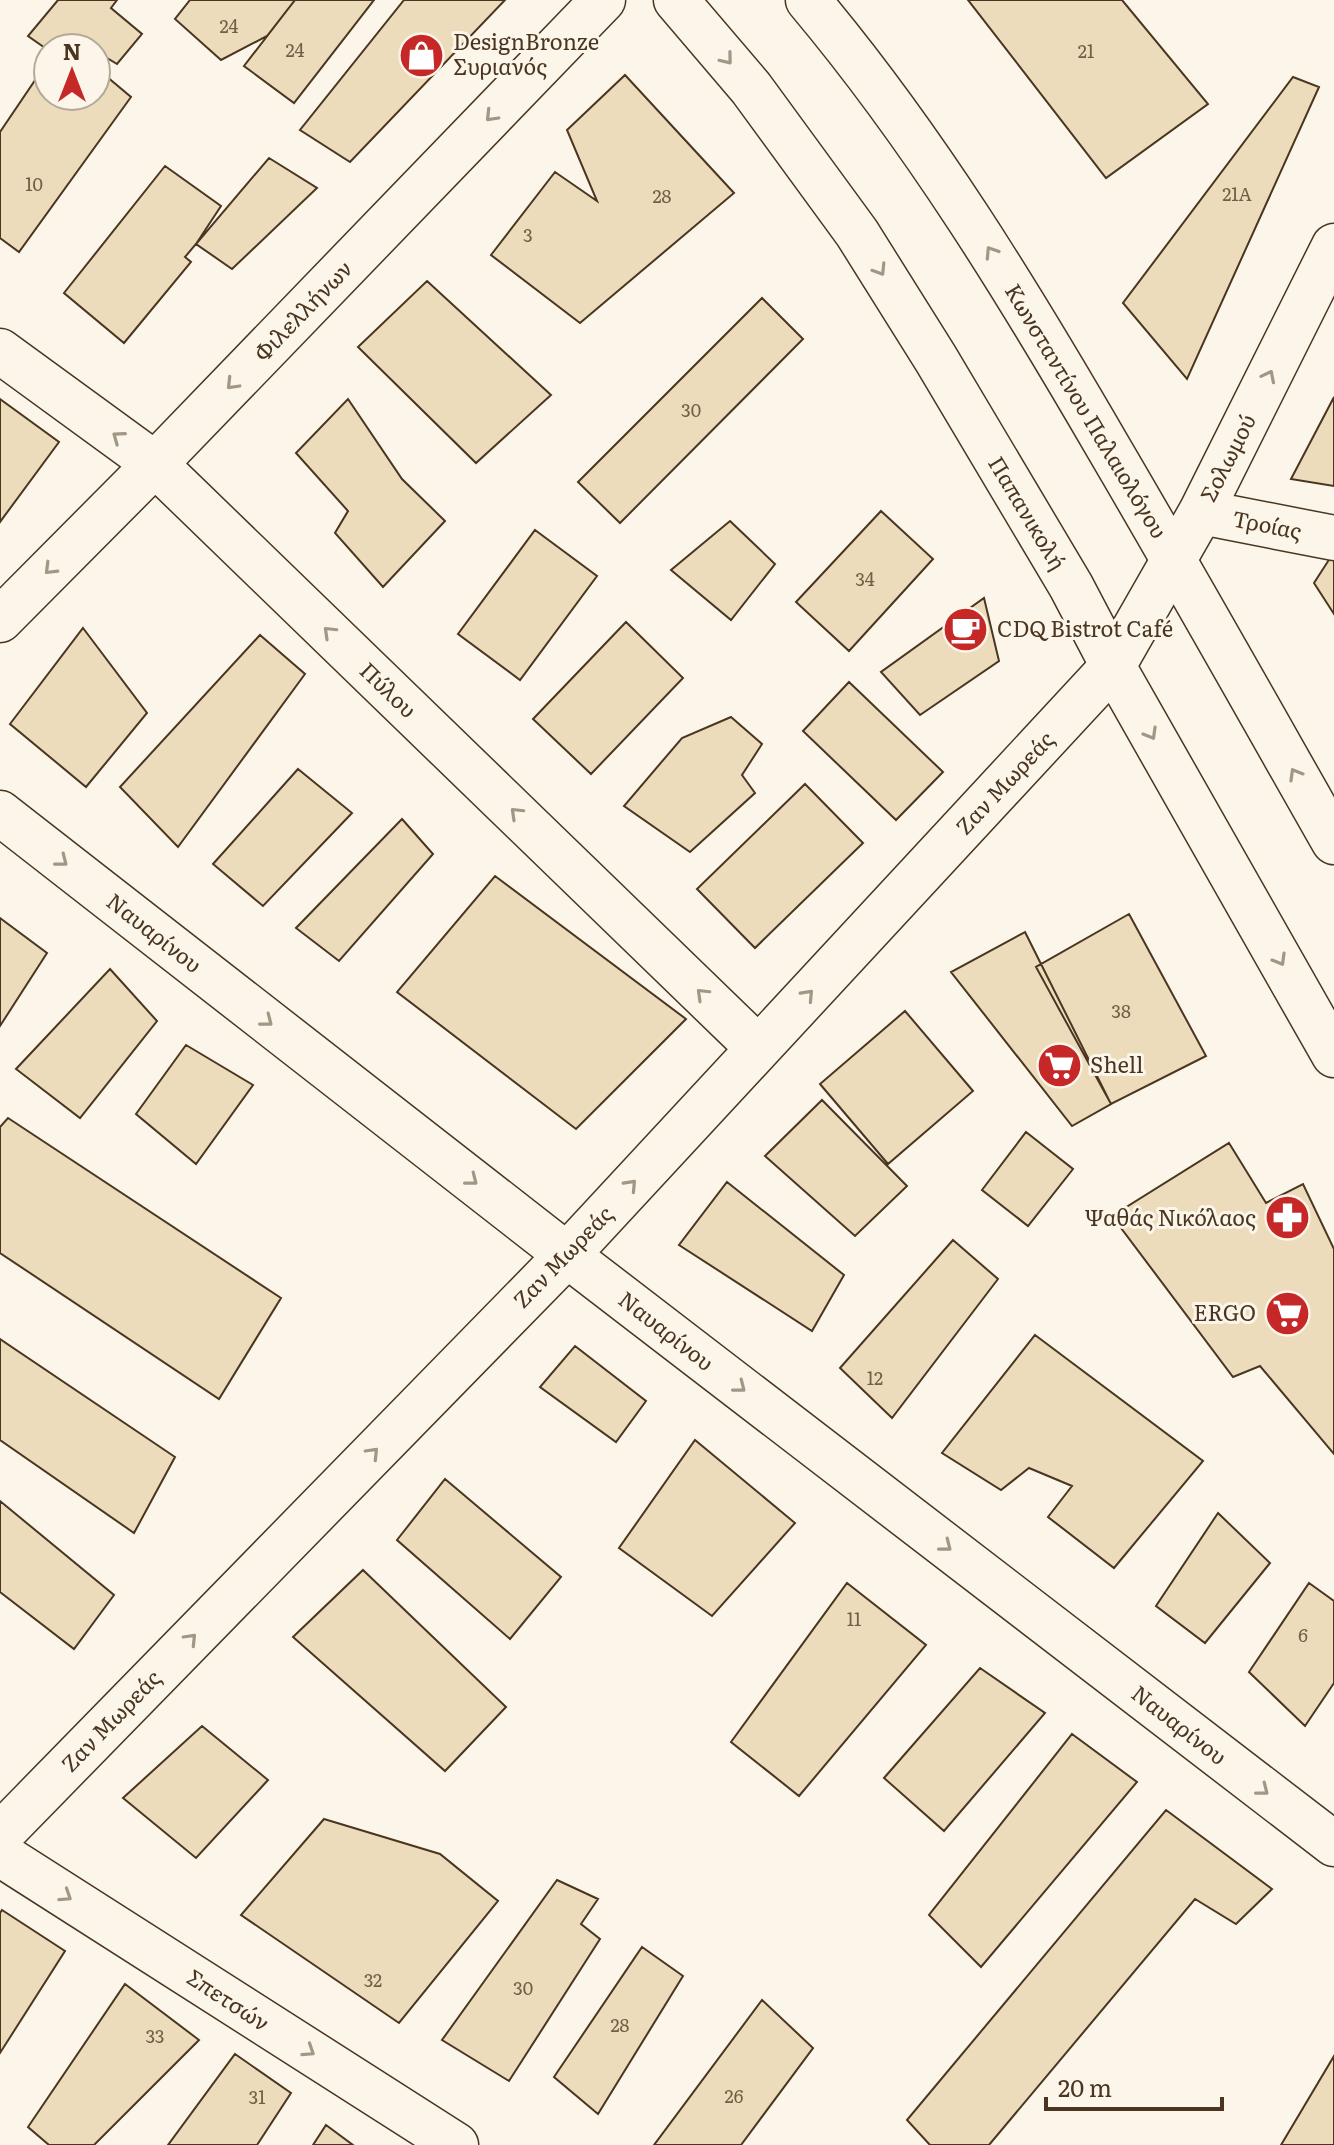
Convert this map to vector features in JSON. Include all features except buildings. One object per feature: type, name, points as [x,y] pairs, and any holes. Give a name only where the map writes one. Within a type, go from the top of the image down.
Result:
[{"type":"street","name":"Φιλελλήνων","points":[[0,620],[603,0]]},
{"type":"street","name":"Παπανικολή","points":[[676,0],[751,88],[857,233],[936,359],[1063,573],[1334,1055]]},
{"type":"street","name":"Κωνσταντίνου Παλαιολόγου","points":[[828,10],[994,255],[1174,560],[1334,842]]},
{"type":"street","name":"Σολωμού","points":[[1113,666],[1201,512],[1334,246]]},
{"type":"street","name":"Πύλου","points":[[0,351],[155,464],[758,1048]]},
{"type":"street","name":"Τροίας","points":[[1201,512],[1334,538]]},
{"type":"street","name":"Ζαν Μωρεάς","points":[[0,1835],[567,1255],[1113,666]]},
{"type":"street","name":"Ναυαρίνου","points":[[0,813],[567,1255],[1334,1844]]},
{"type":"street","name":"Σπετσών","points":[[0,1854],[456,2145]]},
{"type":"place","name":"DesignBronze Συριανός","points":[[422,55]]},
{"type":"place","name":"CDQ Bistrot Café","points":[[966,629]]},
{"type":"place","name":"Shell","points":[[1059,1065]]},
{"type":"place","name":"Ψαθάς Νικόλαος","points":[[1287,1218]]},
{"type":"place","name":"ERGO","points":[[1287,1313]]}]
